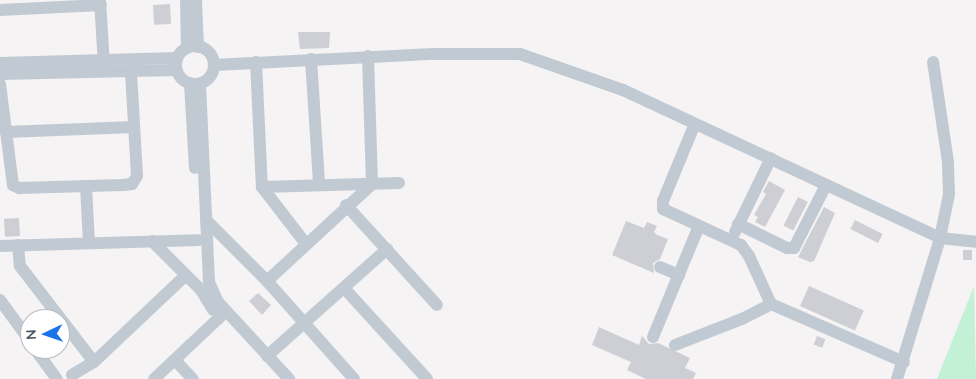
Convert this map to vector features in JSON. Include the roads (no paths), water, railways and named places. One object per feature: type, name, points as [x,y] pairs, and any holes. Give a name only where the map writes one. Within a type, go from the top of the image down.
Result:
[{"type":"street","points":[[186,0],[193,47]]},
{"type":"street","points":[[0,63],[104,66],[131,71],[177,64],[193,47],[196,0]]},
{"type":"street","points":[[0,10],[101,3],[104,66]]},
{"type":"street","points":[[193,47],[209,52],[214,65],[212,75],[195,84]]},
{"type":"street","points":[[214,65],[368,56],[520,54],[623,90],[694,126],[771,158],[940,238],[976,242]]},
{"type":"street","points":[[368,56],[372,184]]},
{"type":"street","points":[[311,59],[319,184]]},
{"type":"street","points":[[256,62],[262,188],[306,244]]},
{"type":"street","points":[[897,379],[904,362],[912,324],[940,238],[949,194],[948,162],[933,62]]},
{"type":"street","points":[[0,74],[104,66],[177,64],[195,84],[206,220],[206,289]]},
{"type":"street","points":[[0,84],[10,176],[16,188],[86,186],[136,181],[131,71]]},
{"type":"street","points":[[195,84],[198,240],[206,289],[220,317],[278,379]]},
{"type":"street","points":[[694,126],[662,205],[666,212],[732,238],[749,256],[771,304],[904,362]]},
{"type":"street","points":[[6,132],[134,128]]},
{"type":"street","points":[[732,238],[771,158]]},
{"type":"street","points":[[262,188],[319,184],[399,183]]},
{"type":"street","points":[[267,281],[346,205],[372,184]]},
{"type":"street","points":[[738,224],[787,248],[794,248],[826,185]]},
{"type":"street","points":[[86,186],[88,243]]},
{"type":"street","points":[[346,205],[437,305]]},
{"type":"street","points":[[206,220],[267,281],[354,379]]},
{"type":"street","points":[[652,337],[700,226]]},
{"type":"street","points":[[0,246],[198,240]]},
{"type":"street","points":[[152,241],[185,276],[206,289],[289,379]]},
{"type":"street","points":[[18,245],[20,266],[94,362]]},
{"type":"street","points":[[267,356],[305,325],[387,249]]},
{"type":"street","points":[[660,267],[679,275]]},
{"type":"street","points":[[72,375],[94,362],[185,276]]},
{"type":"street","points":[[344,288],[427,379]]},
{"type":"street","points":[[0,300],[20,328]]},
{"type":"street","points":[[674,345],[742,319],[771,304]]},
{"type":"street","points":[[154,379],[220,317]]},
{"type":"street","points":[[42,359],[57,379]]},
{"type":"street","points":[[175,360],[193,379]]}]
